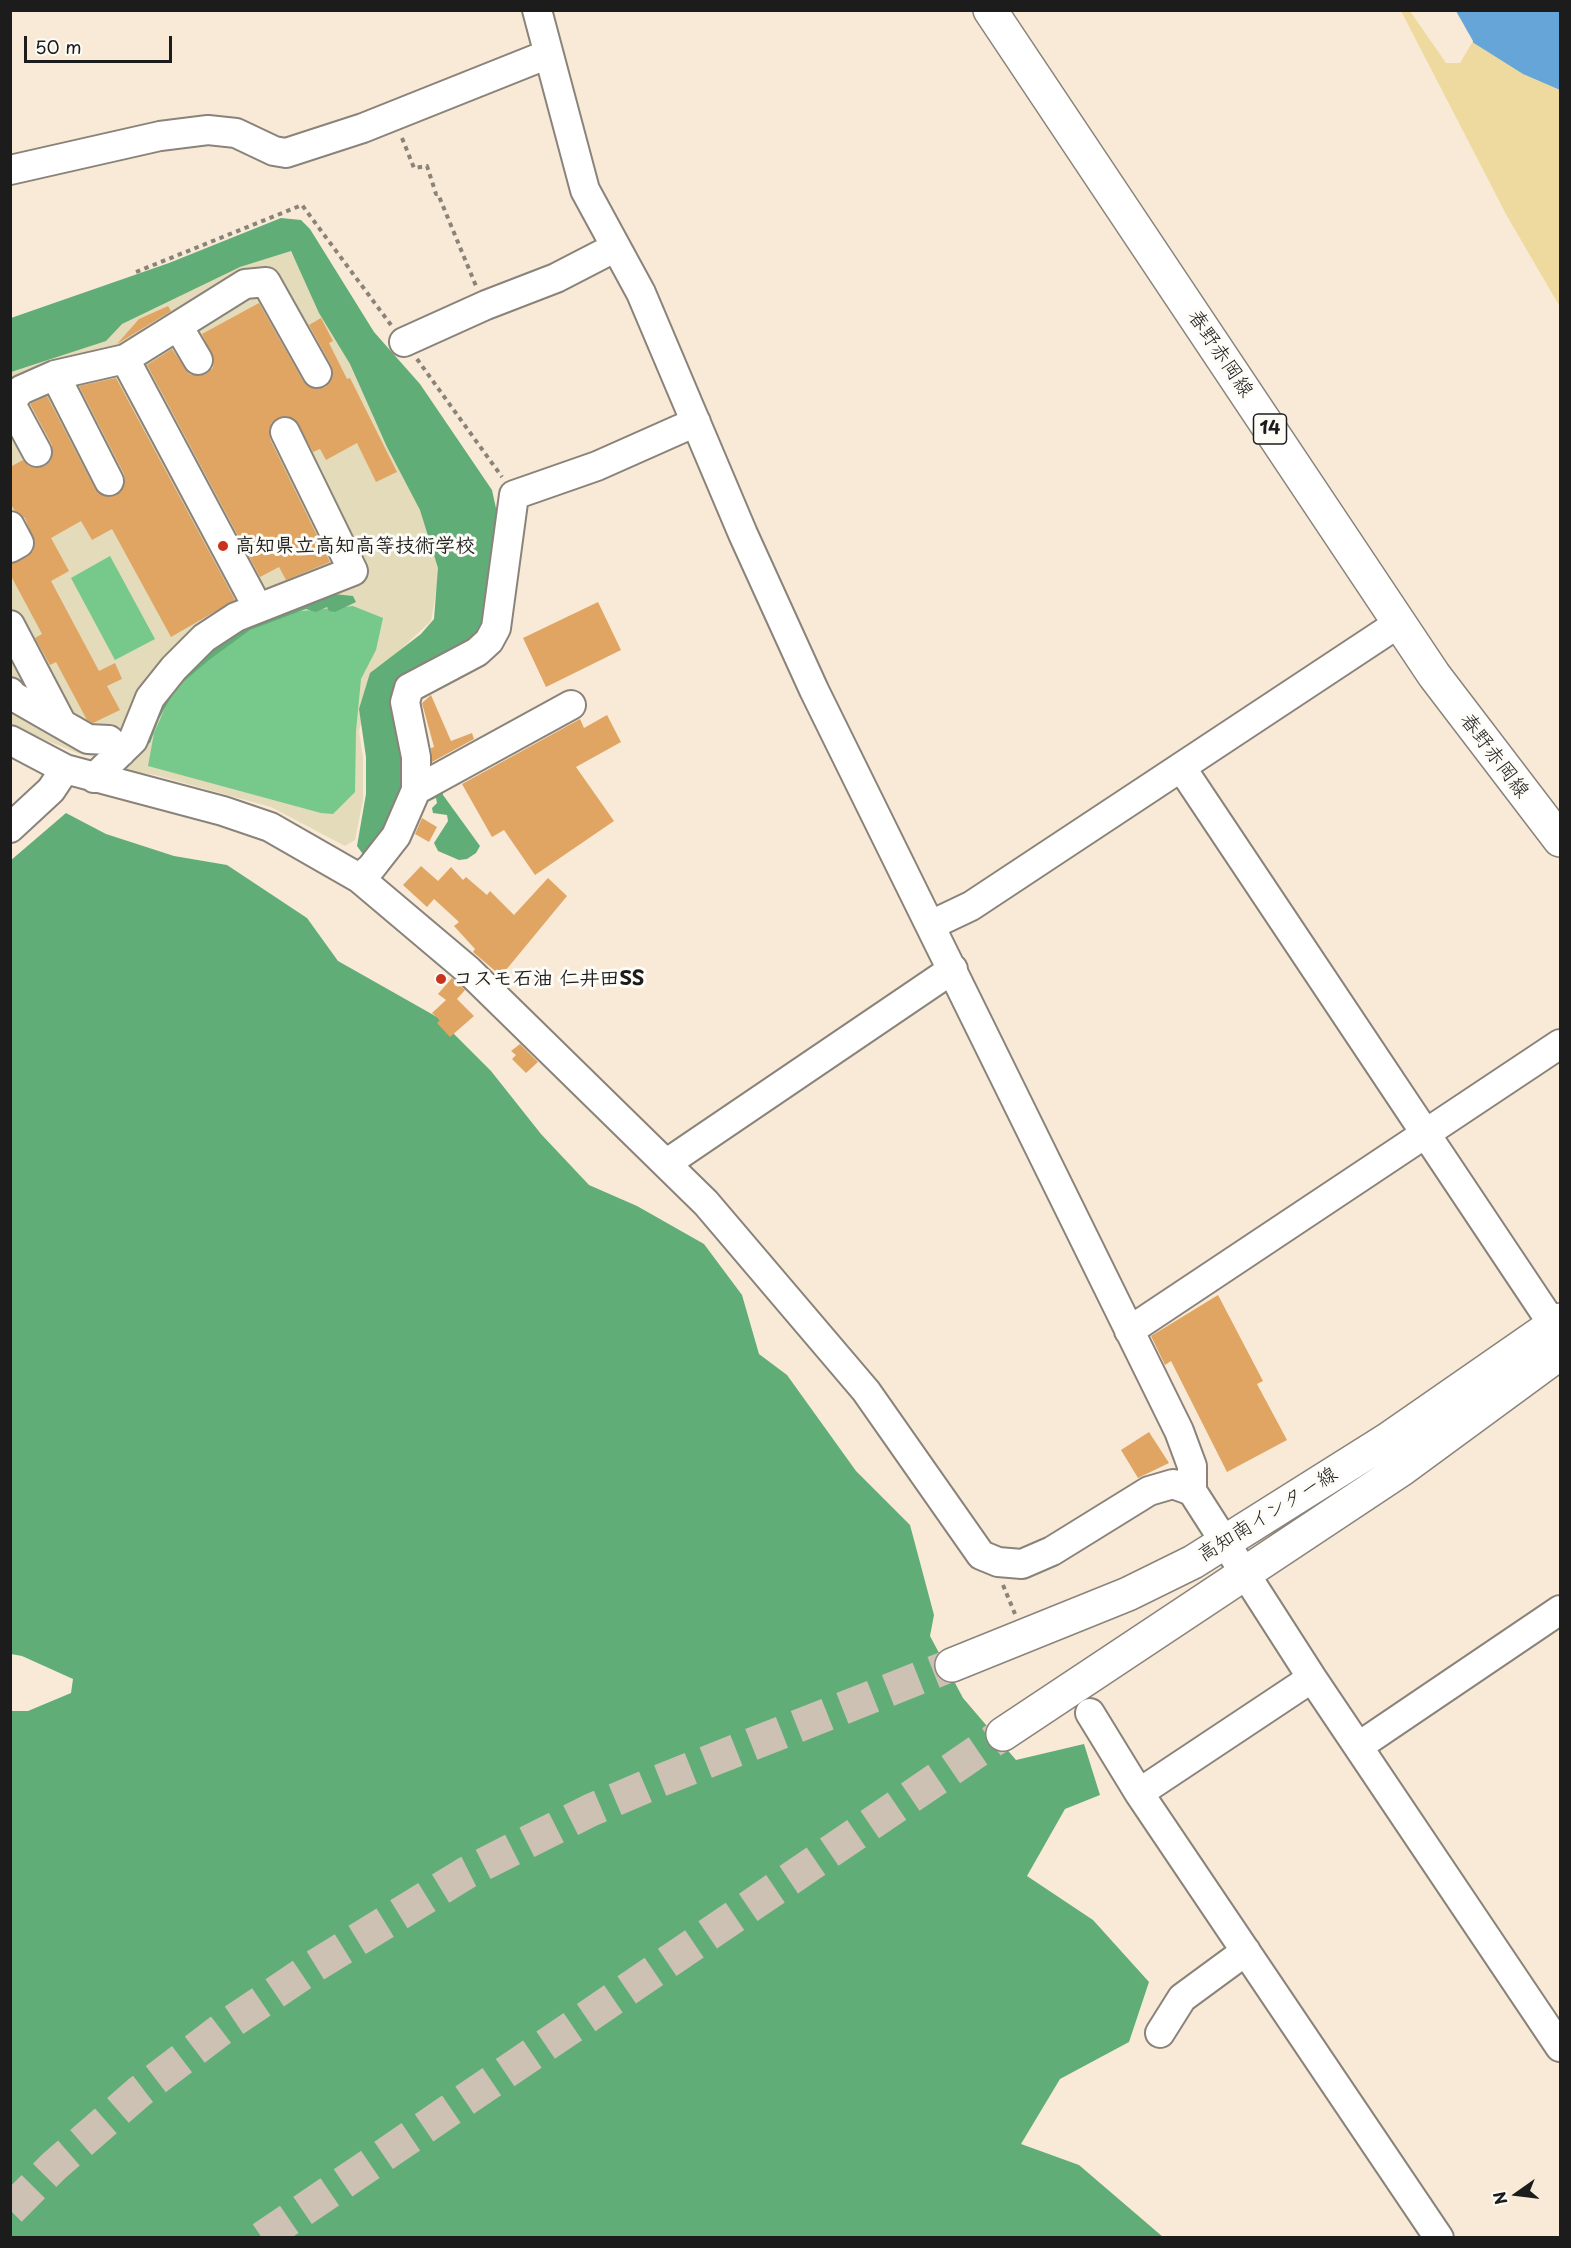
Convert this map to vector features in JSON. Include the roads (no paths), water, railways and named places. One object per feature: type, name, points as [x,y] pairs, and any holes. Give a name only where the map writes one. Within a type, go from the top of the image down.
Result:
[{"type":"main road","name":"春野赤岡線","points":[[990,10],[1434,675],[1560,840]]},
{"type":"main road","name":"高知南インター線","points":[[952,1665],[1128,1594],[1193,1562],[1559,1333]]},
{"type":"main road","name":"高知南インター線","points":[[1003,1734],[1402,1469],[1559,1333]]},
{"type":"street","points":[[537,10],[546,55],[585,189],[646,303],[742,534],[814,690],[1179,1431],[1192,1466],[1192,1491],[1312,1678],[1560,2047]]},
{"type":"street","points":[[10,170],[160,136],[208,130],[236,133],[274,151],[286,153],[393,115],[546,55]]},
{"type":"street","points":[[405,342],[486,305],[556,278],[616,247]]},
{"type":"street","points":[[37,452],[10,402],[21,390],[55,375],[125,359],[245,284],[266,282],[317,373]]},
{"type":"street","points":[[177,326],[198,360]]},
{"type":"street","points":[[125,359],[258,608]]},
{"type":"street","points":[[55,375],[109,481]]},
{"type":"street","points":[[359,878],[371,868],[396,836],[416,790],[417,766],[406,696],[414,683],[477,652],[492,634],[500,610],[514,495],[597,466],[696,422]]},
{"type":"street","points":[[94,778],[127,746],[150,698],[174,668],[204,638],[236,617],[353,571],[285,432]]},
{"type":"street","points":[[10,526],[19,543],[10,548]]},
{"type":"street","points":[[931,925],[971,906],[1399,623]]},
{"type":"street","points":[[10,625],[62,724]]},
{"type":"street","points":[[10,692],[13,696],[88,739],[109,740],[127,746]]},
{"type":"street","points":[[416,790],[571,705]]},
{"type":"street","points":[[10,740],[65,769],[223,811],[270,827],[359,878],[468,970],[706,1203],[866,1391],[981,1555],[998,1562],[1022,1564],[1053,1551],[1149,1491],[1173,1484],[1192,1491]]},
{"type":"street","points":[[1181,767],[1425,1136],[1559,1333]]},
{"type":"street","points":[[10,828],[51,790],[65,769]]},
{"type":"street","points":[[667,1163],[953,969]]},
{"type":"street","points":[[1129,1331],[1560,1044]]},
{"type":"street","points":[[1359,1746],[1560,1610]]},
{"type":"street","points":[[1139,1793],[1312,1678]]},
{"type":"street","points":[[1090,1713],[1139,1793],[1439,2238]]},
{"type":"street","points":[[1160,2033],[1182,1998],[1246,1951]]},
{"type":"water","points":[[1423,11],[1560,11],[1560,90],[1523,74]]},
{"type":"tunnel","points":[[10,2210],[54,2166],[139,2092],[227,2025],[313,1967],[466,1873],[591,1810],[952,1665]]},
{"type":"tunnel","points":[[262,2238],[1003,1734]]},
{"type":"place","name":"高知県立高知高等技術学校","points":[[223,546]]},
{"type":"place","name":"コスモ石油 仁井田SS","points":[[441,979]]}]
